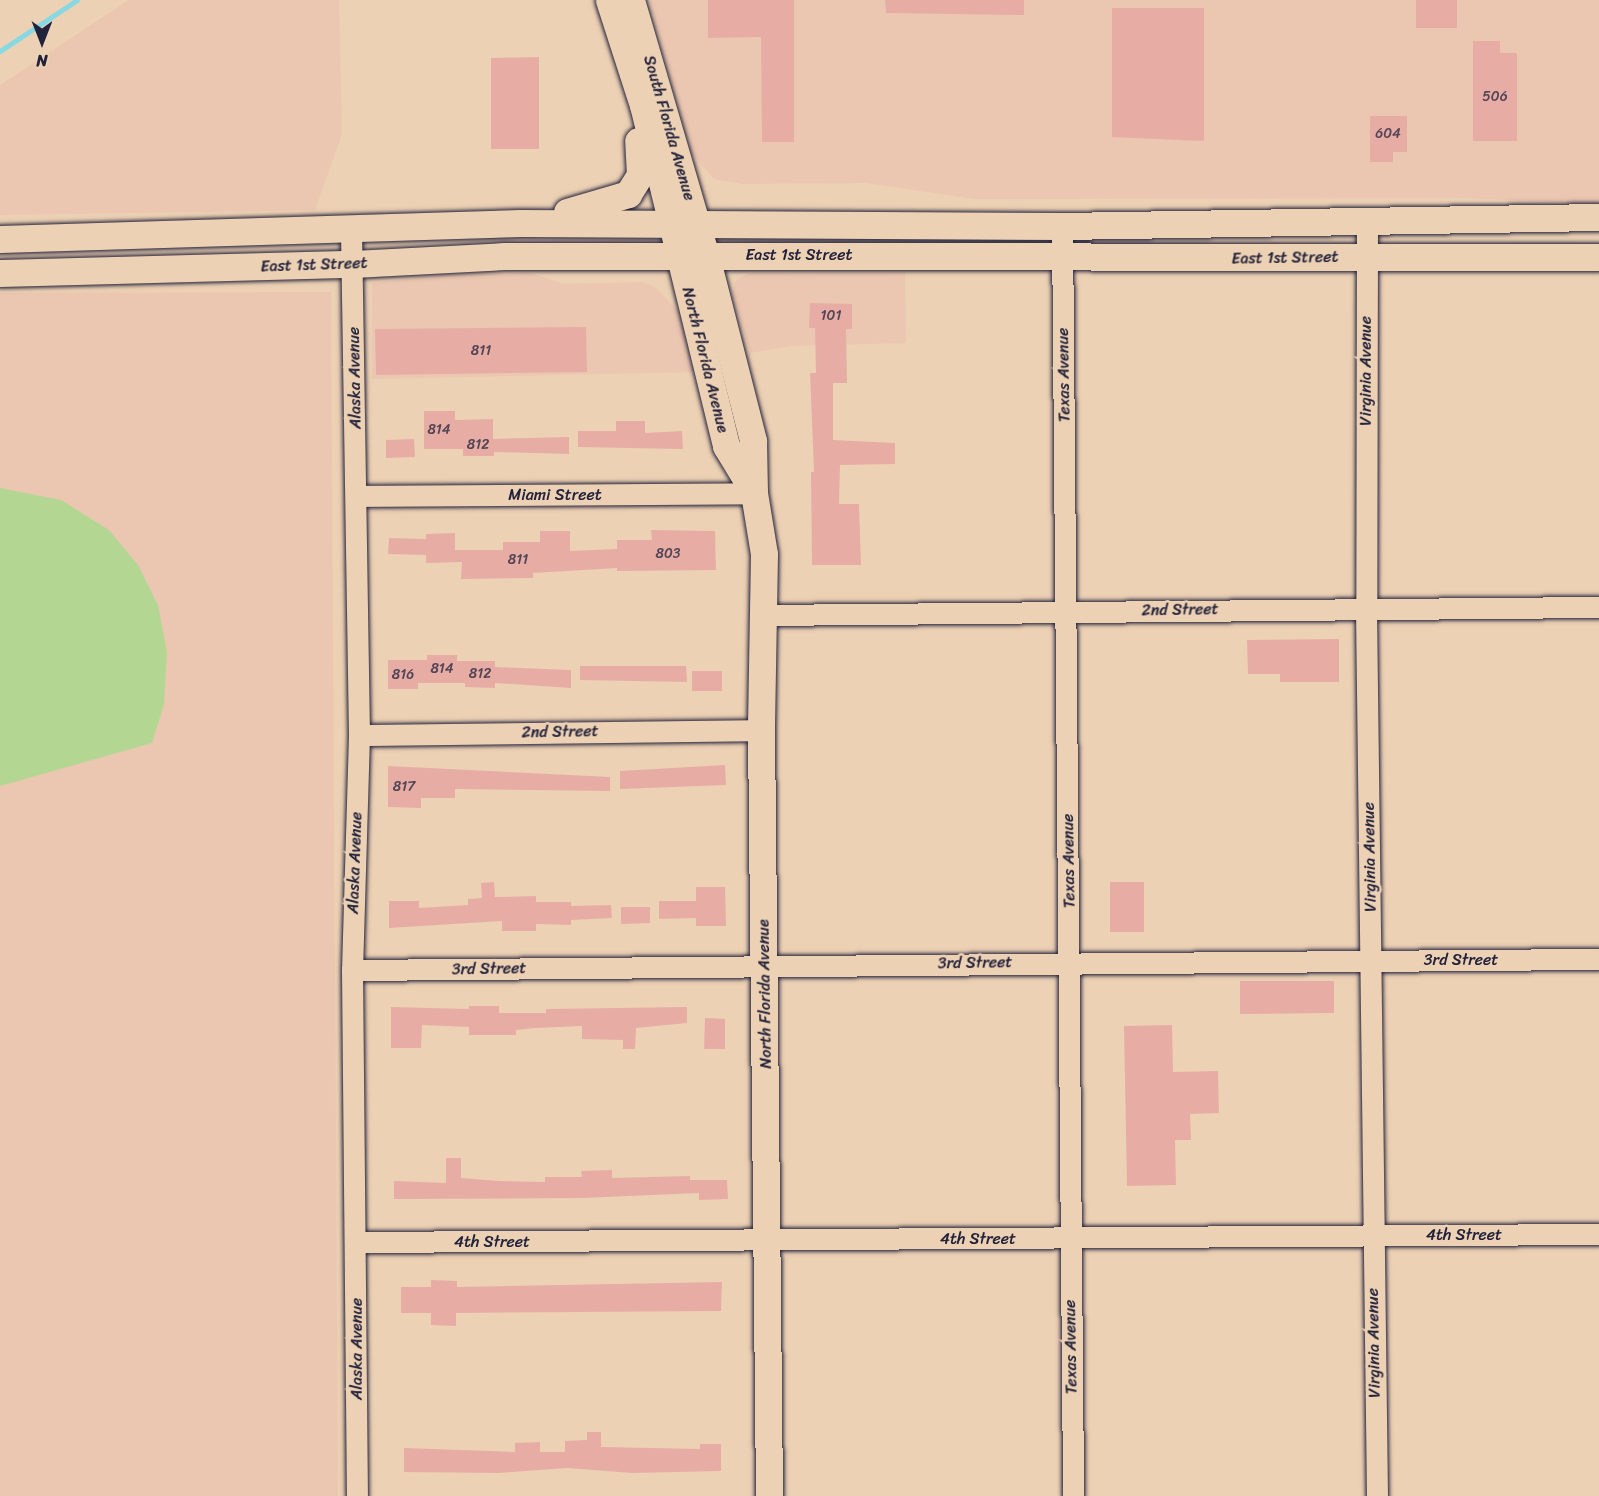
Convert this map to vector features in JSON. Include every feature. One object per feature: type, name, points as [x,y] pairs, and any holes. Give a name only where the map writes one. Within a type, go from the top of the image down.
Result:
[{"type":"main road","name":"South Florida Avenue","points":[[618,6],[643,105],[682,222],[706,256]]},
{"type":"main road","points":[[520,223],[628,194],[640,175],[634,115],[616,55],[618,6]]},
{"type":"main road","name":"East 1st Street","points":[[0,239],[351,231],[520,223],[682,222],[1062,226],[1367,219],[1599,217]]},
{"type":"main road","name":"North Florida Avenue","points":[[682,222],[677,256],[726,446],[754,493]]},
{"type":"main road","name":"East 1st Street","points":[[0,273],[354,264],[506,256],[1599,257]]},
{"type":"main road","name":"North Florida Avenue","points":[[706,256],[753,441],[754,493],[764,554],[761,730],[769,1496]]},
{"type":"street","name":"Virginia Avenue","points":[[1367,219],[1366,609],[1377,1496]]},
{"type":"street","name":"Texas Avenue","points":[[1062,226],[1073,1496]]},
{"type":"street","name":"Alaska Avenue","points":[[351,231],[354,264],[359,735],[352,970],[357,1242],[357,1496]]},
{"type":"street","name":"Miami Street","points":[[357,496],[754,493]]},
{"type":"street","name":"2nd Street","points":[[762,615],[1599,607]]},
{"type":"street","name":"2nd Street","points":[[359,735],[761,730]]},
{"type":"street","name":"3rd Street","points":[[352,970],[1070,961],[1599,959]]},
{"type":"street","name":"4th Street","points":[[357,1242],[1599,1234]]},
{"type":"shaded area","points":[[129,0],[339,0],[342,134],[315,210],[0,215],[0,85]]},
{"type":"shaded area","points":[[649,0],[1599,0],[1599,204],[1466,198],[974,199],[866,183],[743,184],[714,179],[691,153]]},
{"type":"shaded area","points":[[905,272],[906,343],[790,346],[750,353],[732,293],[736,280],[749,273]]},
{"type":"shaded area","points":[[532,273],[563,284],[643,282],[655,287],[684,317],[695,372],[372,379],[372,283],[445,275]]},
{"type":"shaded area","points":[[331,292],[338,1496],[0,1496],[0,293]]},
{"type":"green space","points":[[0,488],[61,500],[109,530],[138,565],[158,605],[167,652],[164,704],[152,743],[0,786]]},
{"type":"building","points":[[708,0],[794,0],[794,142],[762,142],[761,37],[708,38]]},
{"type":"building","points":[[885,0],[1024,0],[1024,15],[886,13]]},
{"type":"building","points":[[1416,0],[1457,0],[1457,28],[1416,28]]},
{"type":"building","points":[[1112,8],[1204,8],[1204,141],[1112,137]]},
{"type":"building","points":[[1473,41],[1500,41],[1500,53],[1517,53],[1517,141],[1473,141]]},
{"type":"building","points":[[539,57],[539,149],[491,149],[491,58]]},
{"type":"building","points":[[1370,116],[1407,116],[1407,152],[1393,152],[1393,162],[1370,162]]},
{"type":"building","points":[[810,303],[852,304],[852,329],[846,329],[847,383],[833,383],[833,440],[895,443],[895,464],[840,465],[839,504],[859,504],[861,565],[812,565],[811,472],[814,472],[810,373],[816,373],[815,328],[809,328]]},
{"type":"building","points":[[586,327],[587,372],[376,375],[375,329]]},
{"type":"building","points":[[424,411],[455,411],[455,420],[493,419],[493,439],[569,437],[569,454],[494,452],[494,456],[463,456],[463,449],[424,449]]},
{"type":"building","points":[[616,421],[645,421],[645,433],[682,431],[683,449],[578,447],[578,431],[616,431]]},
{"type":"building","points":[[414,439],[415,457],[386,458],[386,440]]},
{"type":"building","points":[[651,530],[715,531],[716,570],[617,571],[617,568],[533,573],[533,578],[461,579],[462,562],[426,563],[426,555],[388,554],[389,538],[426,539],[426,534],[455,533],[455,550],[503,550],[503,542],[540,542],[540,531],[570,531],[570,551],[617,549],[617,540],[652,540]]},
{"type":"building","points":[[1339,639],[1339,682],[1280,682],[1280,674],[1248,674],[1247,640]]},
{"type":"building","points":[[427,655],[457,655],[457,661],[495,661],[495,667],[571,670],[571,688],[495,683],[495,688],[465,687],[465,683],[418,683],[418,689],[388,689],[388,660],[427,660]]},
{"type":"building","points":[[580,666],[686,666],[687,682],[580,680]]},
{"type":"building","points":[[692,671],[722,671],[722,691],[692,691]]},
{"type":"building","points":[[725,765],[726,785],[620,789],[620,771]]},
{"type":"building","points":[[388,766],[610,777],[610,791],[455,789],[455,798],[421,798],[421,808],[388,807]]},
{"type":"building","points":[[494,882],[495,897],[536,896],[536,902],[571,902],[571,906],[611,905],[612,918],[571,920],[571,925],[536,924],[536,931],[502,931],[502,921],[389,928],[389,901],[419,901],[419,908],[468,905],[468,899],[482,898],[481,883]]},
{"type":"building","points":[[1110,882],[1144,882],[1144,932],[1110,932]]},
{"type":"building","points":[[696,887],[725,887],[726,926],[696,926],[696,918],[659,919],[659,901],[696,901]]},
{"type":"building","points":[[621,907],[650,907],[650,923],[621,924]]},
{"type":"building","points":[[1240,981],[1334,981],[1334,1013],[1240,1014]]},
{"type":"building","points":[[469,1006],[499,1006],[499,1013],[546,1013],[546,1009],[687,1007],[687,1023],[636,1028],[635,1049],[623,1049],[623,1040],[582,1039],[582,1026],[516,1030],[516,1035],[469,1035],[469,1027],[422,1025],[421,1048],[391,1048],[391,1007],[469,1009]]},
{"type":"building","points":[[705,1018],[725,1019],[725,1049],[704,1049]]},
{"type":"building","points":[[1172,1025],[1173,1072],[1218,1071],[1219,1113],[1190,1114],[1191,1140],[1175,1140],[1176,1185],[1127,1186],[1124,1026]]},
{"type":"building","points":[[446,1158],[461,1158],[461,1178],[499,1181],[545,1182],[545,1177],[582,1177],[581,1171],[612,1170],[612,1178],[690,1176],[690,1180],[727,1180],[728,1199],[699,1200],[699,1193],[582,1198],[394,1199],[394,1181],[446,1183]]},
{"type":"building","points":[[431,1280],[457,1281],[457,1287],[722,1282],[721,1311],[456,1313],[456,1326],[431,1325],[431,1313],[401,1313],[401,1287],[431,1287]]},
{"type":"building","points":[[587,1432],[601,1432],[601,1447],[700,1449],[700,1444],[721,1444],[721,1471],[632,1473],[567,1468],[499,1473],[404,1472],[404,1448],[515,1452],[515,1443],[540,1442],[540,1452],[565,1452],[565,1441],[587,1440]]},
{"type":"waterway","points":[[0,51],[77,0]]}]
